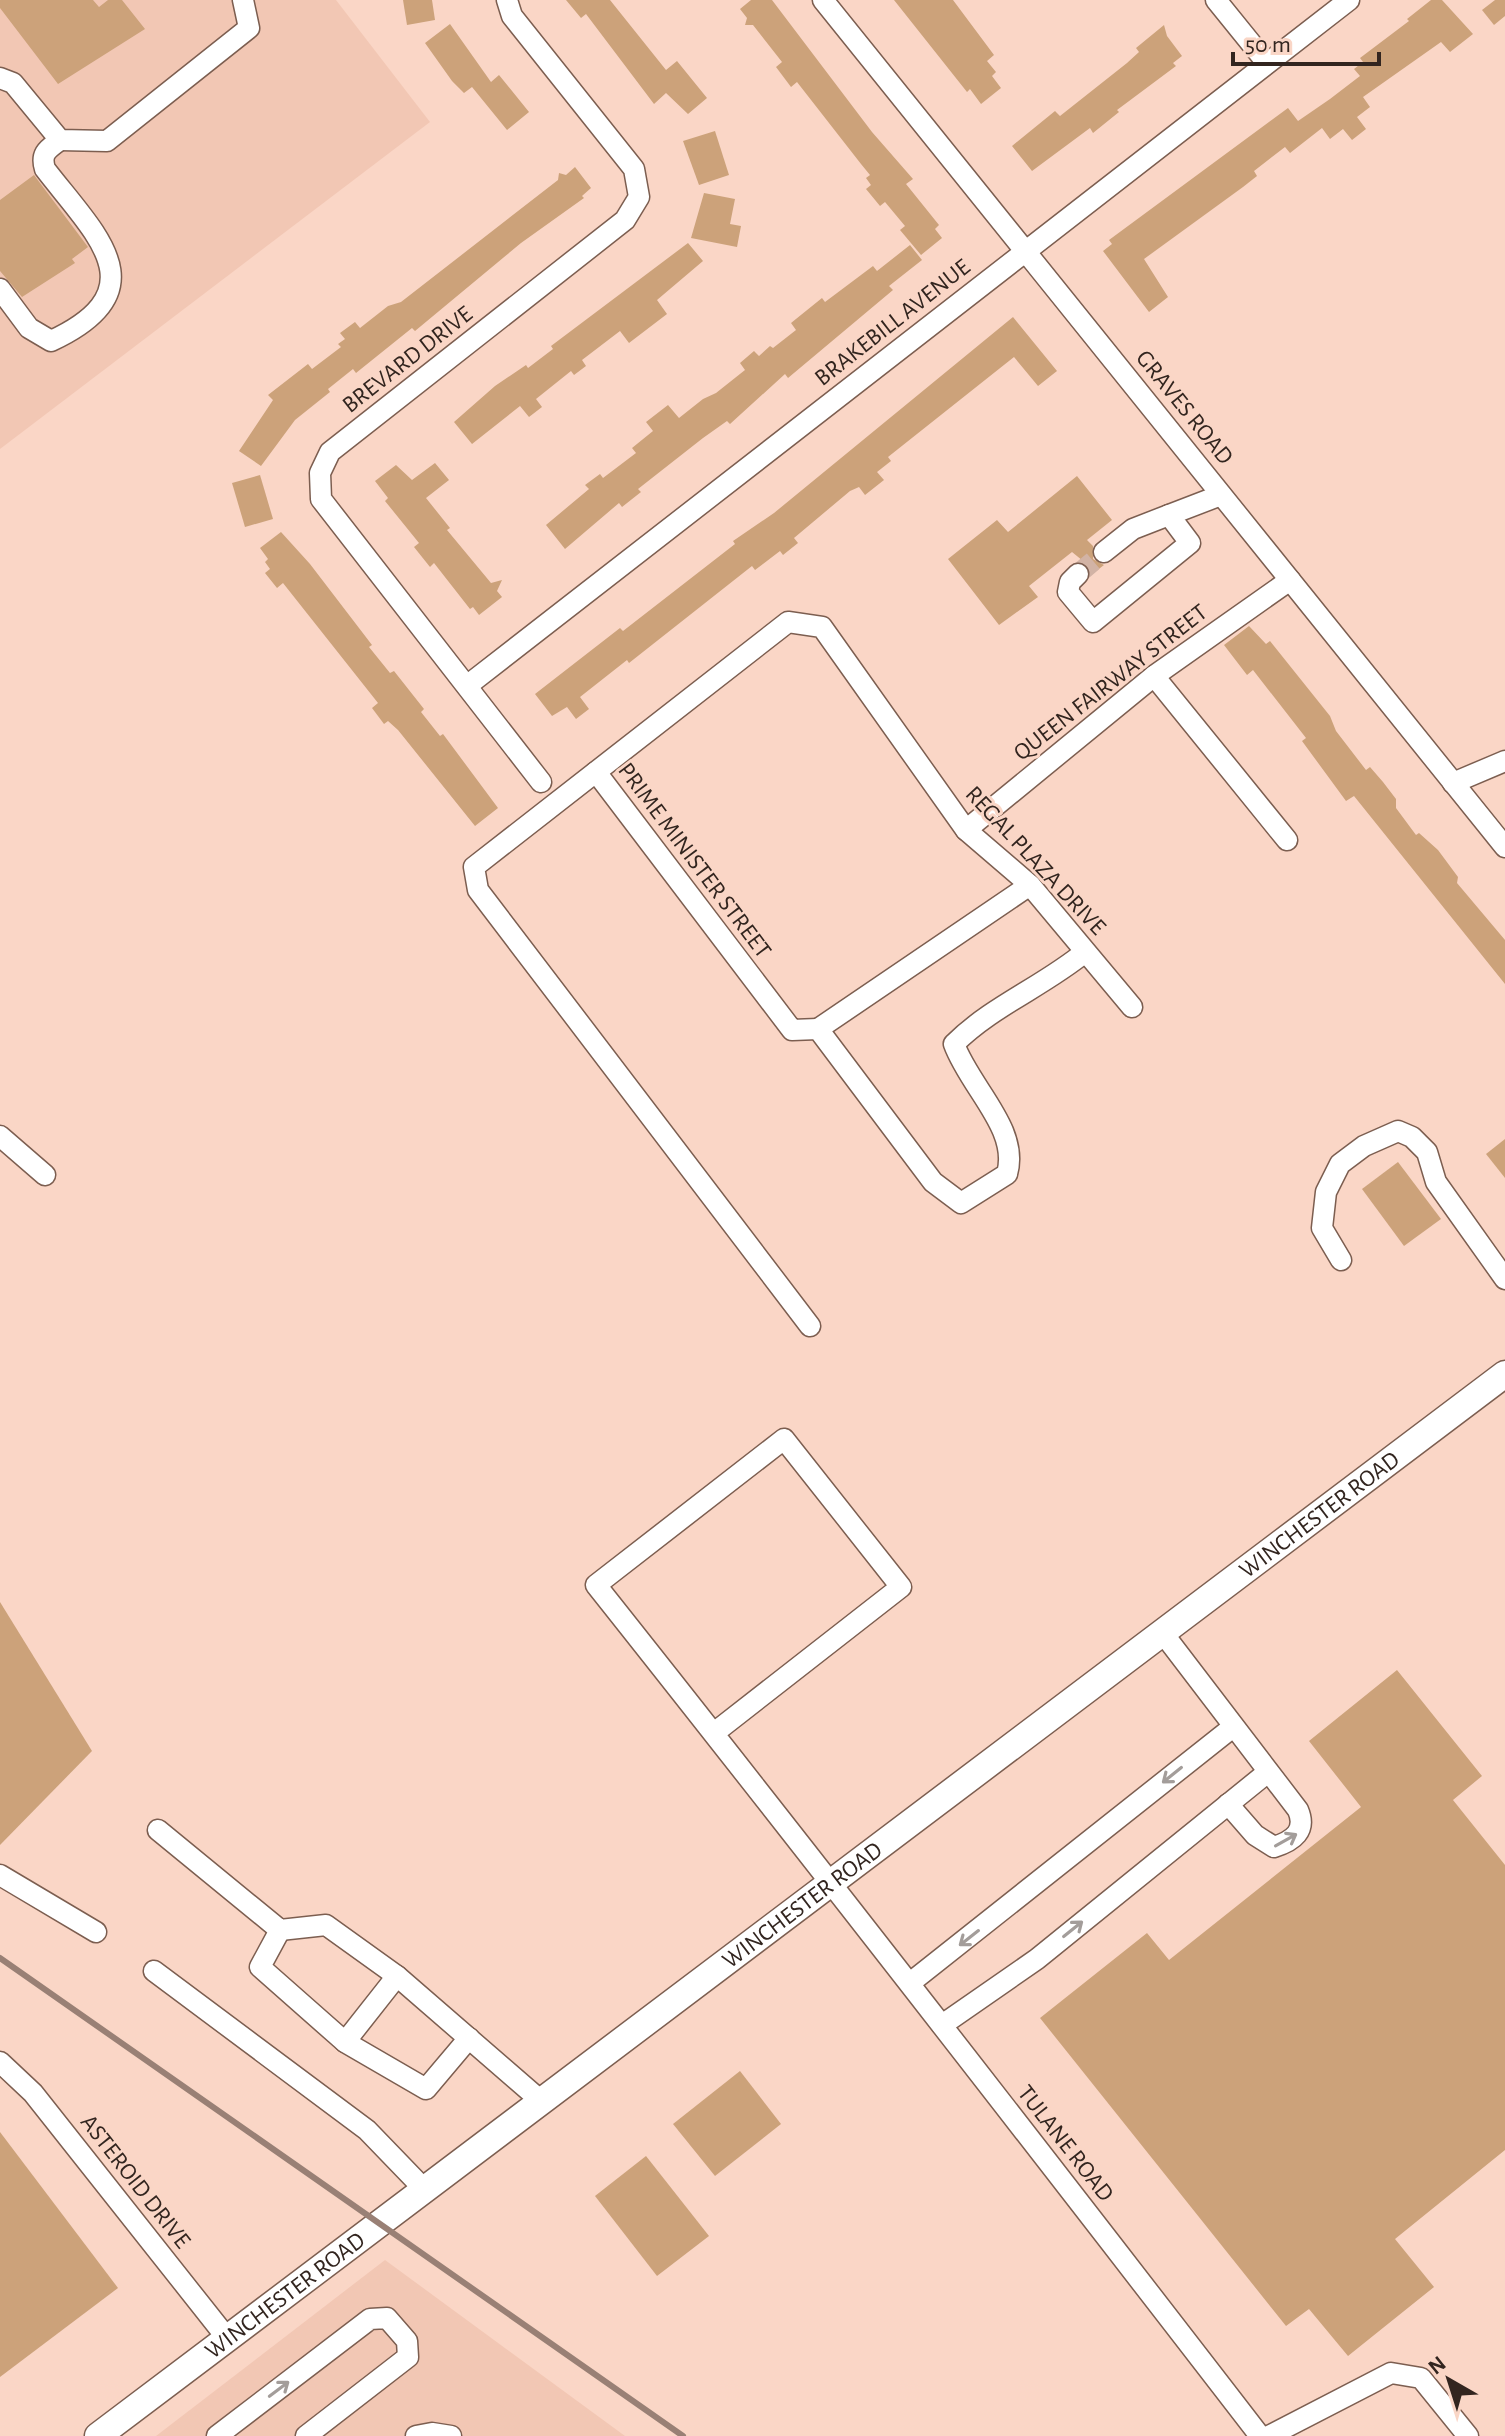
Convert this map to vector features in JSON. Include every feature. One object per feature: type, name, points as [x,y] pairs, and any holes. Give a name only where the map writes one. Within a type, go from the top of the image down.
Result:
[{"type":"main road","name":"WINCHESTER ROAD","points":[[101,2435],[423,2188],[1505,1374]]},
{"type":"street","points":[[0,289],[29,328],[51,341],[75,330],[103,306],[111,267],[104,246],[45,169],[45,152],[60,140],[107,141],[249,28],[243,0]]},
{"type":"street","name":"BREVARD DRIVE","points":[[507,0],[512,16],[634,169],[639,197],[625,220],[330,452],[320,473],[321,499],[541,782]]},
{"type":"street","name":"GRAVES ROAD","points":[[823,0],[1505,847]]},
{"type":"street","points":[[1216,0],[1267,63]]},
{"type":"street","name":"BRAKEBILL AVENUE","points":[[468,685],[1349,0]]},
{"type":"street","points":[[0,78],[13,83],[60,140]]},
{"type":"street","points":[[1104,552],[1133,529],[1221,495]]},
{"type":"street","points":[[1078,574],[1070,582],[1068,592],[1093,622],[1190,543],[1169,515]]},
{"type":"street","name":"QUEEN FAIRWAY STREET","points":[[966,830],[1154,676],[1290,580]]},
{"type":"street","name":"REGAL PLAZA DRIVE","points":[[596,772],[788,622],[822,627],[966,830],[1030,885],[1132,1007]]},
{"type":"street","points":[[1154,676],[1287,840]]},
{"type":"street","points":[[1453,783],[1505,761]]},
{"type":"street","name":"PRIME MINISTER STREET","points":[[810,1326],[478,890],[474,867],[596,772],[792,1030],[818,1029]]},
{"type":"street","points":[[1030,885],[818,1029],[933,1182],[961,1203],[1007,1174],[1011,1161],[1007,1132],[963,1070],[954,1044],[969,1029],[1060,972],[1085,952]]},
{"type":"street","points":[[1341,1260],[1322,1228],[1326,1192],[1340,1164],[1364,1146],[1398,1131],[1412,1137],[1427,1152],[1436,1182],[1505,1279]]},
{"type":"street","points":[[0,1136],[45,1175]]},
{"type":"street","name":"TULANE ROAD","points":[[714,1733],[901,1587],[784,1439],[596,1585],[714,1733],[832,1881],[1260,2436]]},
{"type":"street","points":[[1162,1632],[1302,1820],[1299,1832],[1290,1842],[1274,1847],[1263,1842],[1228,1804]]},
{"type":"street","points":[[910,1983],[1233,1727]]},
{"type":"street","points":[[942,2025],[1037,1959],[1268,1772]]},
{"type":"street","points":[[158,1830],[280,1930],[326,1925],[397,1976],[540,2100]]},
{"type":"street","points":[[0,1875],[96,1932]]},
{"type":"street","points":[[280,1930],[260,1967],[345,2042],[426,2089],[469,2038]]},
{"type":"street","points":[[154,1971],[367,2130],[423,2188]]},
{"type":"street","points":[[345,2042],[397,1976]]},
{"type":"street","name":"ASTEROID DRIVE","points":[[0,2062],[33,2093],[227,2338]]},
{"type":"street","points":[[217,2436],[370,2319],[387,2318],[407,2341],[408,2357],[306,2436]]},
{"type":"street","points":[[1269,2436],[1391,2373],[1421,2378],[1468,2436]]},
{"type":"street","points":[[416,2436],[432,2433],[451,2436]]},
{"type":"shaded area","points":[[0,0],[336,0],[430,122],[0,449]]},
{"type":"shaded area","points":[[385,2260],[625,2436],[156,2436]]},
{"type":"building","points":[[0,0],[93,0],[99,7],[108,0],[122,0],[145,29],[58,84],[0,8]]},
{"type":"building","points":[[403,0],[432,0],[435,20],[407,25]]},
{"type":"building","points":[[566,0],[610,0],[666,70],[677,61],[707,98],[688,114],[666,93],[654,104],[586,14],[581,18]]},
{"type":"building","points":[[751,0],[772,0],[872,132],[913,179],[906,184],[939,225],[935,229],[942,238],[921,255],[900,230],[905,226],[885,202],[880,206],[866,189],[871,185],[866,178],[870,175],[797,82],[791,87],[776,67],[782,62],[753,25],[745,25],[747,18],[740,9]]},
{"type":"building","points":[[894,0],[953,0],[994,55],[987,61],[996,72],[992,76],[1001,88],[981,104],[970,89],[967,92]]},
{"type":"building","points":[[1431,0],[1442,0],[1473,34],[1450,52],[1441,42],[1363,97],[1370,107],[1357,117],[1366,129],[1352,140],[1343,129],[1330,139],[1322,128],[1290,153],[1285,147],[1254,171],[1257,176],[1144,259],[1168,297],[1149,312],[1103,251],[1112,244],[1109,240],[1288,108],[1298,121],[1330,99],[1360,76],[1354,69],[1363,62],[1360,58]]},
{"type":"building","points":[[1495,0],[1505,0],[1505,16],[1494,25],[1482,10]]},
{"type":"building","points":[[450,24],[491,82],[499,75],[529,112],[507,130],[472,87],[464,93],[452,81],[425,43]]},
{"type":"building","points":[[1164,25],[1167,36],[1182,56],[1173,63],[1176,66],[1117,110],[1119,112],[1093,133],[1090,128],[1032,171],[1012,146],[1055,111],[1060,116],[1127,63],[1139,52],[1136,48]]},
{"type":"building","points":[[715,131],[729,175],[699,185],[683,141]]},
{"type":"building","points":[[575,167],[591,188],[582,196],[584,198],[521,243],[415,331],[412,328],[356,373],[353,369],[328,389],[330,392],[295,420],[261,466],[239,451],[273,400],[268,395],[308,364],[312,369],[341,347],[338,344],[345,339],[340,333],[355,322],[360,328],[388,306],[401,302],[558,180],[559,173],[566,175]]},
{"type":"building","points":[[34,175],[88,247],[72,259],[75,263],[22,297],[0,271],[0,200]]},
{"type":"building","points":[[704,193],[735,199],[730,224],[741,226],[737,247],[691,238]]},
{"type":"building","points":[[688,243],[703,261],[657,300],[667,314],[629,343],[620,331],[582,360],[586,366],[574,375],[571,371],[536,399],[542,407],[529,417],[520,406],[472,444],[454,422],[495,386],[526,365],[528,368],[553,349],[551,346]]},
{"type":"building","points":[[910,245],[922,260],[889,286],[893,290],[788,378],[785,374],[730,424],[727,421],[703,438],[638,489],[641,492],[622,507],[619,503],[565,549],[546,525],[589,489],[585,485],[600,474],[603,478],[636,453],[632,448],[653,431],[646,422],[668,405],[679,418],[745,370],[740,363],[754,351],[759,356],[796,330],[791,323],[822,298],[825,302],[873,266],[877,271]]},
{"type":"building","points":[[1013,317],[1057,371],[1038,386],[1014,357],[888,457],[891,461],[877,472],[884,480],[865,495],[859,487],[850,491],[794,538],[798,543],[783,555],[780,551],[755,570],[752,566],[629,663],[627,660],[580,697],[589,709],[576,719],[567,707],[552,716],[535,694],[735,544],[733,541],[774,513]]},
{"type":"building","points":[[435,463],[449,480],[426,498],[450,528],[447,530],[491,583],[502,580],[497,591],[502,597],[479,615],[473,607],[470,609],[434,563],[430,567],[414,547],[419,543],[385,501],[388,498],[375,481],[396,465],[412,480]]},
{"type":"building","points":[[260,475],[273,519],[245,527],[232,483]]},
{"type":"building","points":[[1077,476],[1112,520],[1087,540],[1093,546],[1093,559],[1104,565],[1091,575],[1088,565],[1072,552],[1029,586],[1038,597],[999,625],[948,559],[997,520],[1008,532]]},
{"type":"building","points":[[281,532],[310,564],[372,645],[369,647],[390,673],[394,671],[424,709],[421,712],[440,736],[443,734],[498,808],[475,826],[398,730],[388,721],[384,724],[372,708],[378,703],[283,583],[277,588],[265,573],[270,569],[265,562],[268,559],[260,548]]},
{"type":"building","points":[[1249,626],[1266,644],[1270,641],[1330,716],[1336,731],[1366,770],[1370,767],[1396,799],[1396,808],[1416,835],[1419,833],[1438,850],[1458,877],[1457,883],[1505,940],[1505,984],[1354,796],[1346,801],[1302,741],[1306,738],[1253,670],[1247,675],[1224,645]]},
{"type":"building","points":[[1505,1139],[1505,1178],[1486,1154]]},
{"type":"building","points":[[1398,1162],[1441,1219],[1404,1246],[1362,1189]]},
{"type":"building","points":[[0,1602],[92,1751],[0,1845]]},
{"type":"building","points":[[1397,1670],[1482,1776],[1453,1800],[1505,1865],[1505,2150],[1395,2239],[1434,2287],[1348,2356],[1309,2309],[1286,2326],[1040,2018],[1147,1933],[1169,1960],[1361,1807],[1309,1741]]},
{"type":"building","points":[[740,2071],[781,2124],[715,2176],[673,2124]]},
{"type":"building","points":[[0,2132],[118,2288],[0,2377]]},
{"type":"building","points":[[646,2156],[709,2236],[657,2276],[595,2196]]},
{"type":"tunnel","points":[[1078,574],[1104,552]]},
{"type":"railway","points":[[0,1958],[683,2436]]}]
